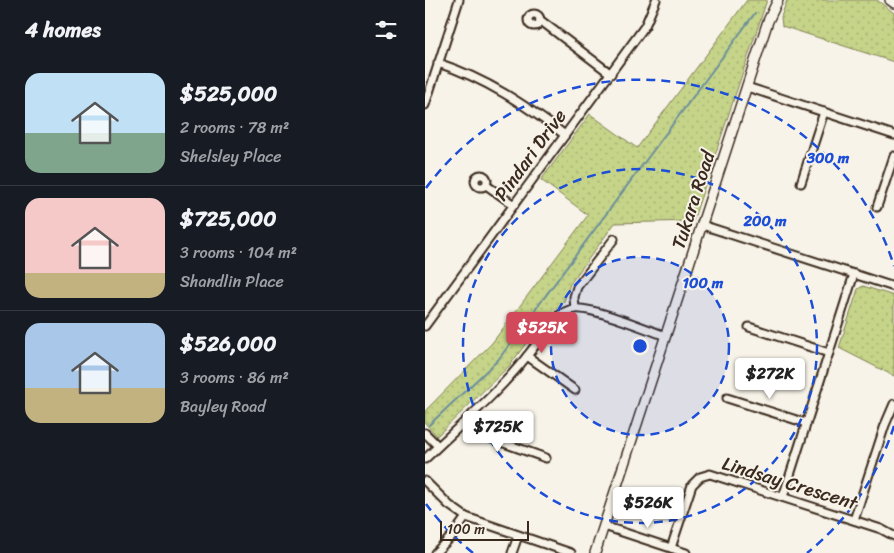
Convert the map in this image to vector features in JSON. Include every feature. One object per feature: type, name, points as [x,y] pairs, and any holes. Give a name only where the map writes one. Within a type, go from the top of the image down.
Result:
[{"type":"street","points":[[425,105],[459,0]]},
{"type":"street","name":"Pindari Drive","points":[[425,326],[611,74],[645,26],[656,0]]},
{"type":"street","name":"Tukara Road","points":[[595,553],[768,21],[778,0]]},
{"type":"street","points":[[890,0],[894,3]]},
{"type":"street","points":[[540,20],[611,74]]},
{"type":"street","points":[[438,63],[462,71],[499,89],[565,135]]},
{"type":"street","points":[[747,87],[894,135]]},
{"type":"street","points":[[801,183],[824,112]]},
{"type":"street","points":[[877,207],[894,156]]},
{"type":"street","points":[[486,185],[514,205]]},
{"type":"street","points":[[702,225],[894,287]]},
{"type":"street","points":[[575,309],[574,297],[577,287],[614,239]]},
{"type":"street","points":[[783,497],[854,274]]},
{"type":"street","points":[[425,459],[504,383],[553,321],[561,314],[575,309],[589,311],[666,336]]},
{"type":"street","points":[[749,327],[829,353]]},
{"type":"street","points":[[527,356],[575,390]]},
{"type":"street","points":[[727,398],[806,423]]},
{"type":"street","points":[[854,520],[885,425],[894,404]]},
{"type":"street","points":[[468,418],[487,437],[546,458]]},
{"type":"street","points":[[425,433],[438,446]]},
{"type":"street","name":"Lindsay Crescent","points":[[671,550],[690,489],[703,472],[881,529],[894,536]]},
{"type":"street","points":[[425,481],[449,506],[466,517],[571,553]]},
{"type":"street","points":[[435,553],[453,535],[466,517]]},
{"type":"street","points":[[604,526],[671,550],[686,553]]},
{"type":"street","points":[[512,553],[518,536]]},
{"type":"green space","points":[[747,0],[767,0],[693,221],[615,223],[570,284],[563,304],[547,315],[510,365],[437,436],[425,423],[425,411],[492,343],[588,215],[541,180],[590,114],[637,148]]},
{"type":"green space","points":[[787,0],[877,0],[894,13],[894,62],[782,26],[781,17]]},
{"type":"green space","points":[[863,286],[894,296],[894,376],[839,348],[858,289]]},
{"type":"waterway","points":[[429,425],[498,360],[755,13]]}]
